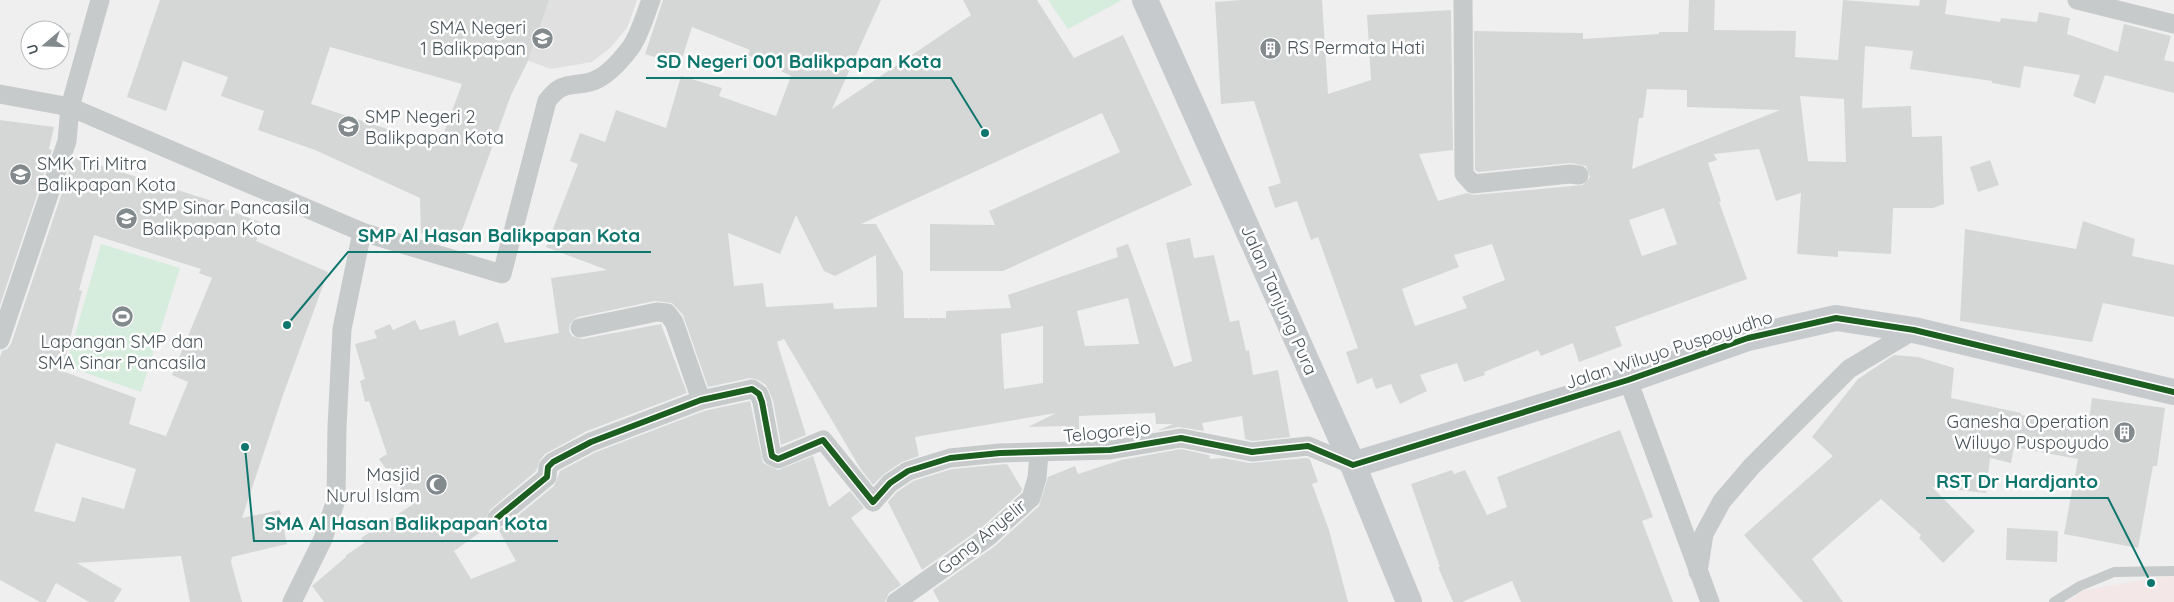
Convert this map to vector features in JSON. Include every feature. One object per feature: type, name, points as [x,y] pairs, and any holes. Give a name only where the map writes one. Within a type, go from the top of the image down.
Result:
[{"type":"street","points":[[0,340],[67,141],[70,106],[100,0]]},
{"type":"street","points":[[0,94],[70,106],[362,232],[502,274],[547,101],[554,91],[564,85],[591,82],[610,70],[632,46],[651,0]]},
{"type":"street","name":"Jalan Tanjung Pura","points":[[1147,0],[1353,465],[1409,602]]},
{"type":"street","points":[[1462,0],[1464,174],[1466,179],[1473,184],[1579,174]]},
{"type":"street","points":[[2077,0],[2174,24]]},
{"type":"street","points":[[292,602],[323,539],[336,500],[337,427],[342,329],[362,232]]},
{"type":"street","points":[[497,518],[547,477],[548,467],[553,462],[591,442],[701,400],[674,322],[667,313],[657,312],[580,328]]},
{"type":"street","name":"Jalan Wiluyo Puspoyudho","points":[[1353,465],[1628,380],[1748,338],[1836,318],[1914,330],[2174,392]]},
{"type":"street","points":[[1698,572],[1704,534],[1722,501],[1752,466],[1849,369],[1914,330]]},
{"type":"street","points":[[1628,380],[1710,602]]},
{"type":"street","name":"Telogorejo","points":[[701,400],[752,389],[757,391],[762,402],[772,456],[778,458],[823,440],[873,502],[890,484],[908,471],[950,458],[1000,453],[1110,450],[1181,438],[1252,452],[1308,446],[1353,465]]},
{"type":"street","name":"Gang Anyelir","points":[[896,602],[988,537],[1031,498],[1037,478],[1038,453]]},
{"type":"lane","points":[[2054,602],[2080,586],[2114,572],[2174,570]]},
{"type":"shaded area","name":"SMA Negeri 1 Balikpapan","points":[[359,0],[637,0],[627,28],[610,48],[592,62],[551,69]]},
{"type":"shaded area","points":[[2174,575],[2174,602],[2066,602],[2084,590]]},
{"type":"green space","points":[[1048,0],[1122,0],[1068,29]]},
{"type":"green space","name":"Lapangan SMP dan SMA Sinar Pancasila","points":[[101,244],[180,268],[141,392],[66,366]]},
{"type":"building","points":[[160,0],[549,0],[527,63],[511,95],[457,244],[421,233],[420,198],[315,150],[258,130],[264,111],[221,96],[228,77],[183,61],[166,111],[127,97]],"holes":[[[330,47],[462,84],[439,146],[311,104]]]},
{"type":"building","points":[[663,0],[881,0],[832,109],[971,15],[963,0],[1037,0],[1074,58],[1123,35],[1192,185],[1003,271],[930,271],[930,224],[995,225],[989,211],[1120,152],[1102,113],[861,224],[876,224],[903,272],[904,318],[928,318],[929,321],[929,318],[946,318],[946,311],[1011,308],[1008,295],[1118,257],[1116,248],[1128,244],[1174,367],[1192,361],[1166,243],[1190,238],[1194,258],[1214,255],[1230,322],[1239,320],[1246,351],[1249,350],[1253,375],[1278,370],[1290,437],[1252,441],[1245,439],[1242,416],[1202,423],[1204,431],[1179,427],[1157,431],[1173,424],[1156,424],[1155,413],[1079,416],[1079,440],[1070,440],[1066,426],[1028,427],[1056,413],[915,437],[919,456],[902,462],[884,474],[873,485],[860,468],[784,339],[777,342],[806,435],[781,445],[773,400],[766,385],[750,378],[708,387],[683,315],[672,303],[655,301],[578,317],[570,324],[569,331],[572,336],[582,339],[661,324],[687,393],[587,431],[545,454],[540,460],[536,471],[490,510],[486,519],[489,526],[454,551],[471,579],[516,561],[498,529],[504,527],[554,486],[560,471],[596,452],[704,411],[750,401],[763,463],[778,470],[813,456],[829,507],[850,491],[864,508],[851,518],[901,585],[889,593],[885,602],[324,602],[312,586],[345,556],[364,543],[361,538],[412,505],[379,459],[387,454],[369,401],[365,402],[360,381],[365,379],[355,344],[377,338],[374,331],[390,324],[393,330],[415,320],[420,330],[455,320],[459,336],[498,322],[505,343],[559,333],[551,278],[607,270],[546,247],[578,164],[570,161],[580,133],[605,142],[616,110],[666,128],[681,76],[722,88],[719,96],[776,116],[791,76],[748,55],[750,50],[692,27],[680,65],[645,54]],"holes":[[[796,215],[824,271],[835,276],[876,255],[877,307],[834,309],[833,303],[766,307],[763,283],[734,286],[728,233],[780,254]],[[1128,298],[1139,344],[1085,346],[1077,311]],[[1043,326],[1043,383],[1004,389],[1001,334]]]},
{"type":"building","points":[[1241,0],[1322,0],[1328,94],[1371,80],[1367,15],[1451,10],[1453,150],[1419,154],[1438,201],[1467,193],[1474,195],[1583,185],[1590,177],[1586,166],[1571,163],[1478,172],[1475,170],[1474,31],[1583,33],[1583,39],[1659,34],[1659,32],[1688,32],[1689,0],[1715,0],[1714,30],[1796,31],[1795,57],[1838,60],[1843,0],[1919,6],[1920,0],[1947,0],[1945,14],[2000,22],[2001,18],[2037,22],[2039,12],[2070,18],[2067,34],[2118,52],[2124,24],[2171,36],[2164,60],[2174,62],[2174,93],[2105,75],[2095,104],[2073,96],[2080,75],[2024,66],[2020,88],[1992,83],[1992,81],[1910,69],[1913,51],[1865,46],[1862,108],[1911,106],[1912,137],[1942,136],[1944,204],[1933,208],[1893,208],[1891,254],[1838,251],[1838,257],[1797,254],[1801,193],[1776,201],[1759,149],[1714,154],[1717,160],[1708,163],[1721,201],[1719,202],[1747,279],[1615,327],[1622,346],[1579,362],[1573,343],[1541,356],[1538,350],[1484,372],[1485,375],[1464,382],[1457,363],[1420,375],[1427,391],[1400,404],[1391,384],[1376,389],[1372,378],[1357,384],[1346,352],[1358,348],[1318,237],[1311,240],[1297,201],[1275,208],[1268,187],[1281,183],[1254,101],[1221,104],[1215,2]],"holes":[[[1647,89],[1687,90],[1687,107],[1780,110],[1632,169],[1639,118],[1643,118]],[[1800,96],[1844,99],[1846,162],[1808,161]],[[1664,208],[1677,244],[1642,256],[1629,220]],[[1492,244],[1505,280],[1462,297],[1467,308],[1415,326],[1402,289],[1459,267],[1454,255]]]},
{"type":"building","name":"SMK Tri Mitra Balikpapan Kota","points":[[0,120],[54,127],[49,149],[52,150],[0,305]]},
{"type":"building","points":[[74,157],[212,201],[211,204],[263,223],[256,241],[328,272],[283,395],[242,518],[280,510],[287,544],[232,557],[231,562],[242,602],[190,602],[181,556],[77,563],[122,589],[114,602],[89,602],[56,583],[46,602],[40,602],[0,580],[0,357],[2,351],[11,344]],"holes":[[[94,235],[201,269],[199,273],[212,278],[172,375],[188,382],[166,436],[129,424],[136,398],[62,371],[82,291],[79,290]],[[56,443],[136,469],[124,509],[82,497],[75,522],[34,511]]]},
{"type":"building","points":[[1990,160],[1999,185],[1978,192],[1970,167]]},
{"type":"building","points":[[2083,221],[2135,239],[2132,256],[2174,265],[2174,317],[2103,303],[2092,342],[1960,321],[1965,229],[2076,249]]},
{"type":"building","points":[[1894,355],[1918,357],[1954,368],[1951,398],[2021,413],[2021,415],[2088,428],[2092,398],[2165,408],[2157,466],[2153,466],[2138,548],[2064,534],[2078,459],[2014,447],[2011,463],[1990,458],[1986,493],[1932,487],[1975,531],[1943,563],[1919,538],[1921,535],[1881,499],[1812,559],[1843,602],[1803,602],[1744,535],[1833,456],[1812,437],[1858,379]]},
{"type":"building","points":[[1620,430],[1653,517],[1642,521],[1673,602],[1521,602],[1512,581],[1462,602],[1453,602],[1438,567],[1440,567],[1411,484],[1452,470],[1454,474],[1465,470],[1487,515],[1507,507],[1497,477]]},
{"type":"building","points":[[1181,449],[1209,455],[1210,459],[1222,458],[1250,463],[1310,459],[1318,482],[1312,484],[1329,530],[1348,602],[939,602],[933,590],[995,546],[1039,506],[1048,477],[1075,466],[1078,474],[1121,460]]},
{"type":"building","points":[[1007,464],[1022,489],[1021,492],[981,528],[922,570],[888,502],[897,492],[913,481],[952,469]]},
{"type":"building","points":[[2007,528],[2058,531],[2057,562],[2006,560]]},
{"type":"cycle path","points":[[497,518],[547,477],[548,467],[553,462],[591,442],[701,400],[752,389],[759,394],[762,402],[772,456],[778,459],[823,440],[873,502],[890,483],[908,471],[950,458],[1000,453],[1110,450],[1181,438],[1252,452],[1308,446],[1353,465],[1628,380],[1748,338],[1836,318],[1914,330],[2174,392]]},
{"type":"place","name":"SMA Negeri 1 Balikpapan","points":[[542,38]]},
{"type":"place","name":"RS Permata Hati","points":[[1271,48]]},
{"type":"place","name":"SMP Negeri 2 Balikpapan Kota","points":[[349,127]]},
{"type":"place","name":"SD Negeri 001 Balikpapan Kota","points":[[985,133]]},
{"type":"place","name":"SMK Tri Mitra Balikpapan Kota","points":[[21,174]]},
{"type":"place","name":"SMP Sinar Pancasila Balikpapan Kota","points":[[126,218]]},
{"type":"place","name":"Lapangan SMP dan SMA Sinar Pancasila","points":[[122,317]]},
{"type":"place","name":"SMP Al Hasan Balikpapan Kota","points":[[287,325]]},
{"type":"place","name":"Ganesha Operation Wiluyo Puspoyudo","points":[[2125,432]]},
{"type":"place","name":"SMA Al Hasan Balikpapan Kota","points":[[245,447]]},
{"type":"place","name":"Masjid Nurul Islam","points":[[436,485]]},
{"type":"place","name":"RST Dr Hardjanto","points":[[2151,583]]}]
